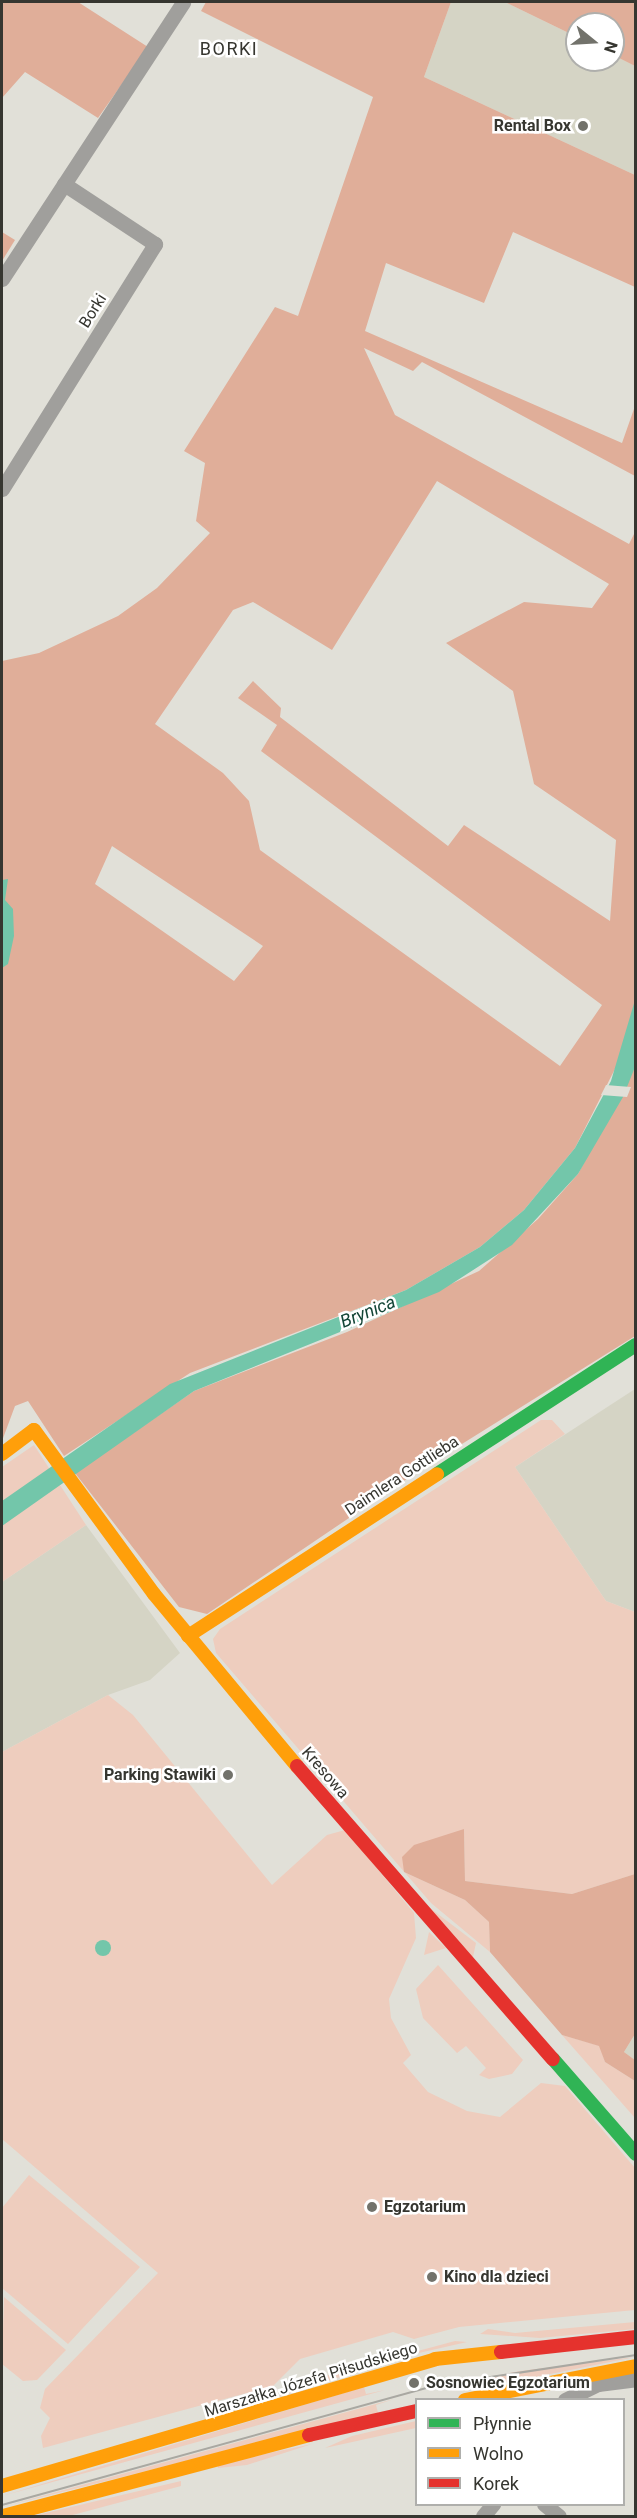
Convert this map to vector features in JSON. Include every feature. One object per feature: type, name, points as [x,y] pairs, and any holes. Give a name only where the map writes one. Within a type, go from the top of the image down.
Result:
[{"type":"street","points":[[2,279],[183,2]]},
{"type":"street","name":"Borki","points":[[2,489],[155,244],[64,184]]},
{"type":"street","name":"Daimlera Gottlieba","points":[[188,1636],[636,1345]]},
{"type":"street","name":"Kresowa","points":[[2,1454],[34,1430],[188,1636],[636,2154]]},
{"type":"street","name":"Marszałka Józefa Piłsudskiego","points":[[2,2486],[435,2359],[636,2337]]},
{"type":"street","points":[[492,2397],[636,2366]]},
{"type":"street","points":[[569,2398],[598,2384],[636,2379]]},
{"type":"street","points":[[3,2517],[270,2443],[415,2411]]},
{"type":"street","points":[[545,2506],[559,2517]]},
{"type":"shaded area","points":[[2,2],[78,2],[148,47],[98,118],[25,72],[2,98]]},
{"type":"shaded area","points":[[206,2],[451,2],[424,77],[635,175],[635,287],[513,232],[484,303],[386,263],[365,331],[622,443],[635,406],[635,476],[422,362],[413,371],[364,348],[395,415],[629,544],[635,532],[636,1000],[619,1061],[575,1148],[524,1210],[480,1247],[406,1290],[190,1373],[64,1456],[28,1401],[15,1406],[2,1441],[2,661],[39,653],[118,616],[157,588],[210,533],[196,521],[205,463],[184,451],[275,307],[298,316],[373,97],[201,11]],"holes":[[[437,481],[609,584],[592,608],[524,602],[446,643],[513,691],[534,784],[616,840],[610,921],[464,825],[448,846],[280,717],[281,708],[253,681],[238,698],[277,725],[261,751],[602,1005],[560,1066],[260,850],[249,801],[223,773],[155,724],[233,610],[253,602],[332,650]],[[112,846],[263,946],[234,981],[95,884]]]},
{"type":"shaded area","name":"Rental Box","points":[[451,2],[505,2],[565,31],[565,72],[625,72],[625,61],[635,66],[635,175],[424,77]]},
{"type":"shaded area","points":[[505,2],[635,2],[635,66],[625,61],[625,12],[565,12],[565,31]]},
{"type":"shaded area","points":[[2,232],[15,240],[2,261]]},
{"type":"shaded area","points":[[635,1067],[635,1336],[417,1472],[207,1614],[179,1607],[75,1473],[194,1391],[347,1332],[479,1271],[538,1219],[578,1174]]},
{"type":"shaded area","points":[[635,1389],[635,1612],[606,1601],[515,1467]]},
{"type":"shaded area","points":[[541,1420],[552,1420],[565,1434],[515,1467],[606,1601],[635,1612],[635,1874],[572,1894],[465,1881],[464,1829],[404,1872],[216,1653],[213,1639],[220,1629]]},
{"type":"shaded area","points":[[34,1445],[86,1525],[2,1582],[2,1467]]},
{"type":"shaded area","points":[[86,1525],[180,1653],[150,1680],[108,1695],[2,1752],[2,1582]]},
{"type":"shaded area","points":[[108,1695],[133,1715],[272,1885],[327,1835],[345,1830],[414,1913],[416,1938],[389,1999],[391,2018],[411,2055],[403,2063],[428,2092],[467,2111],[500,2117],[541,2083],[565,2086],[635,2168],[635,2310],[459,2327],[414,2339],[393,2332],[300,2359],[273,2386],[43,2448],[41,2436],[50,2418],[40,2408],[45,2389],[158,2273],[2,2139],[2,1752]]},
{"type":"shaded area","points":[[464,1829],[465,1881],[572,1894],[635,1874],[635,2034],[624,2052],[635,2060],[635,2081],[605,2062],[599,2046],[562,2035],[490,1952],[489,1922],[465,1900],[404,1872],[402,1857],[414,1845]]},
{"type":"shaded area","points":[[405,1872],[465,1900],[489,1922],[490,1952],[431,1903]]},
{"type":"shaded area","points":[[430,1908],[476,1943],[473,1957]]},
{"type":"shaded area","points":[[429,1932],[446,1948],[424,1955]]},
{"type":"shaded area","points":[[438,1965],[523,2060],[512,2074],[489,2079],[479,2075],[486,2068],[466,2046],[457,2053],[423,2018],[416,1989]]},
{"type":"shaded area","points":[[635,2034],[635,2060],[624,2052]]},
{"type":"shaded area","points":[[562,2035],[600,2046],[605,2062],[635,2081],[635,2118]]},
{"type":"shaded area","points":[[29,2175],[140,2267],[68,2344],[2,2288],[2,2208]]},
{"type":"shaded area","points":[[4,2297],[66,2350],[37,2380],[23,2381],[2,2364]]},
{"type":"shaded area","points":[[635,2322],[635,2329],[540,2338],[480,2334],[488,2329],[515,2333]]},
{"type":"shaded area","points":[[455,2341],[467,2342],[397,2358],[403,2355]]},
{"type":"shaded area","points":[[635,2357],[475,2389],[473,2380],[520,2371]]},
{"type":"shaded area","points":[[380,2358],[356,2372],[278,2397],[296,2386]]},
{"type":"shaded area","points":[[364,2387],[366,2394],[385,2390],[2,2496]]},
{"type":"shaded area","points":[[394,2399],[376,2405],[378,2413],[2,2507]]},
{"type":"shaded area","points":[[415,2421],[415,2428],[325,2448],[352,2436]]},
{"type":"shaded area","points":[[312,2444],[247,2465],[218,2468],[218,2464]]},
{"type":"shaded area","points":[[181,2481],[181,2486],[69,2516],[33,2516]]},
{"type":"water","points":[[8,879],[5,900],[13,909],[14,936],[8,964],[2,968],[2,880]]},
{"type":"water","name":"Brynica","points":[[635,1000],[635,1067],[623,1097],[578,1174],[512,1245],[439,1292],[194,1391],[2,1526],[2,1501],[170,1384],[406,1290],[480,1247],[524,1210],[575,1148],[611,1081]]},
{"type":"water","points":[[100,1940],[106,1940],[111,1948],[109,1954],[100,1956],[95,1951],[95,1945]]},
{"type":"pier","points":[[606,1085],[631,1087],[627,1097],[601,1095]]},
{"type":"tram line","points":[[2,2505],[438,2385],[636,2355]]},
{"type":"traffic: fast","points":[[437,1474],[636,1345]]},
{"type":"traffic: fast","points":[[553,2059],[636,2154]]},
{"type":"traffic: slow","points":[[2,1454],[34,1430],[154,1594],[297,1766]]},
{"type":"traffic: slow","points":[[188,1636],[437,1474]]},
{"type":"traffic: slow","points":[[2,2486],[435,2359],[501,2352]]},
{"type":"traffic: slow","points":[[475,2398],[636,2366]]},
{"type":"traffic: slow","points":[[3,2516],[309,2435]]},
{"type":"traffic: jam","points":[[297,1766],[553,2059]]},
{"type":"traffic: jam","points":[[501,2352],[636,2337]]},
{"type":"traffic: jam","points":[[309,2435],[415,2411]]},
{"type":"place","name":"Rental Box","points":[[583,126]]},
{"type":"place","name":"Parking Stawiki","points":[[228,1775]]},
{"type":"place","name":"Egzotarium","points":[[372,2207]]},
{"type":"place","name":"Kino dla dzieci","points":[[432,2277]]},
{"type":"place","name":"Sosnowiec Egzotarium","points":[[414,2383]]},
{"type":"district","name":"BORKI","points":[[229,49]]}]
